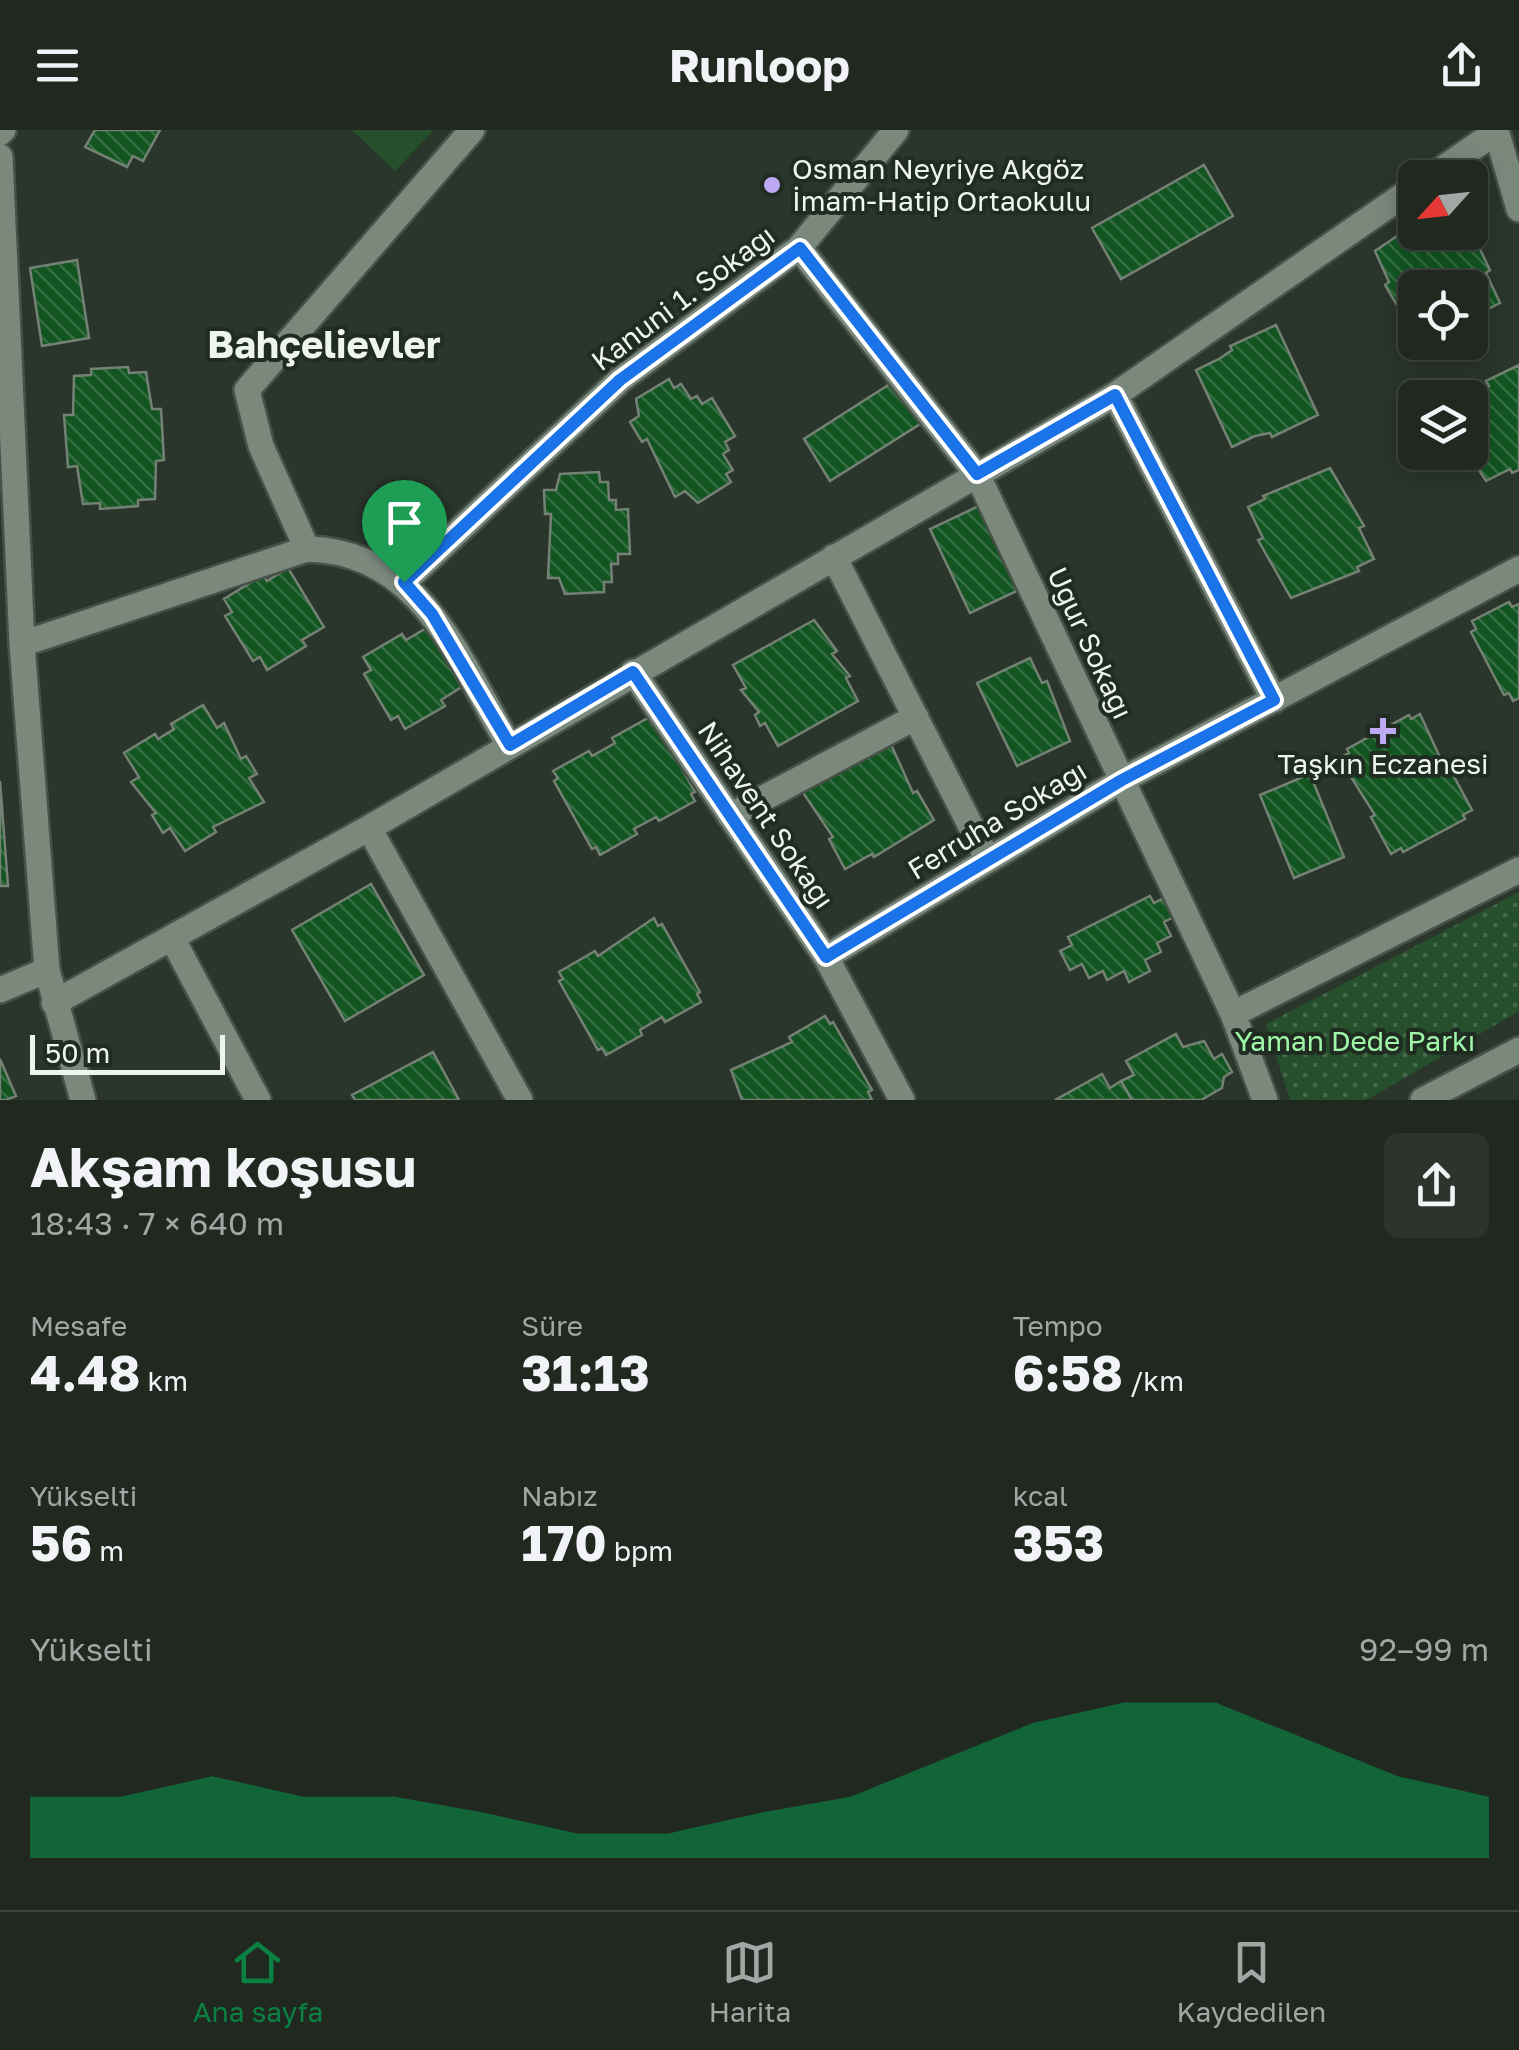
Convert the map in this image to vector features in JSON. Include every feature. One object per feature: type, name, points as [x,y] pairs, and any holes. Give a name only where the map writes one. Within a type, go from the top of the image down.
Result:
[{"type":"street","points":[[308,549],[261,446],[246,390],[472,130]]},
{"type":"street","name":"Kanuni 1. Sokağı","points":[[404,582],[620,380],[800,248],[896,130]]},
{"type":"street","points":[[1455,160],[1496,131],[1519,210]]},
{"type":"street","points":[[0,157],[22,644],[47,970],[83,1100]]},
{"type":"street","points":[[54,1002],[369,828],[1115,395],[1398,200]]},
{"type":"street","name":"Uğur Sokağı","points":[[800,248],[977,474],[1232,1014],[1265,1100]]},
{"type":"street","points":[[1115,395],[1274,700]]},
{"type":"street","points":[[22,644],[308,549],[338,550],[368,558],[404,582],[432,614],[510,745]]},
{"type":"street","points":[[834,556],[988,860]]},
{"type":"street","name":"Ferruha Sokağı","points":[[826,957],[1122,780],[1519,569]]},
{"type":"street","name":"Nihavent Sokağı","points":[[633,672],[826,957],[902,1100]]},
{"type":"street","points":[[730,816],[916,717]]},
{"type":"street","points":[[369,828],[520,1100]]},
{"type":"street","points":[[1232,1014],[1519,870]]},
{"type":"street","points":[[172,938],[258,1100]]},
{"type":"street","points":[[0,990],[47,970]]},
{"type":"street","points":[[1423,1100],[1519,1050]]},
{"type":"green space","points":[[352,130],[434,130],[395,171]]},
{"type":"green space","name":"Yaman Dede Parkı","points":[[1519,892],[1519,1011],[1367,1100],[1290,1100],[1266,1024]]},
{"type":"building","points":[[95,130],[160,130],[143,161],[133,156],[127,167],[85,147]]},
{"type":"building","points":[[1204,165],[1233,216],[1121,279],[1092,228]]},
{"type":"building","points":[[1397,236],[1398,250],[1480,250],[1490,270],[1398,270],[1398,307],[1385,285],[1389,282],[1375,251]]},
{"type":"building","points":[[77,260],[89,338],[42,346],[30,268]]},
{"type":"building","points":[[1488,277],[1500,303],[1488,309]]},
{"type":"building","points":[[1276,325],[1318,415],[1272,437],[1270,433],[1255,436],[1232,447],[1196,370],[1232,350],[1230,346]]},
{"type":"building","points":[[1519,365],[1519,470],[1512,473],[1510,469],[1486,481],[1479,470],[1488,470],[1488,380]]},
{"type":"building","points":[[128,367],[129,373],[146,372],[152,409],[161,409],[164,460],[156,461],[155,499],[138,500],[138,506],[100,509],[100,503],[83,504],[77,466],[68,467],[64,415],[73,415],[74,376],[91,375],[91,369]]},
{"type":"building","points":[[669,379],[674,388],[681,384],[691,399],[697,396],[702,404],[712,398],[735,436],[725,442],[729,450],[723,454],[733,470],[726,474],[731,482],[698,503],[685,491],[675,497],[647,439],[642,442],[630,422],[639,416],[636,399]]},
{"type":"building","points":[[893,382],[920,424],[830,481],[804,439]]},
{"type":"building","points":[[1330,468],[1364,526],[1359,528],[1374,559],[1357,567],[1359,571],[1291,598],[1258,540],[1263,538],[1248,507],[1265,499],[1263,496]]},
{"type":"building","points":[[599,472],[600,482],[608,482],[609,500],[616,500],[616,510],[628,509],[630,554],[618,554],[618,564],[611,564],[612,582],[604,582],[604,592],[565,594],[559,578],[548,578],[551,514],[545,514],[544,490],[556,490],[560,474]]},
{"type":"building","points":[[983,504],[1023,588],[970,613],[930,529]]},
{"type":"building","points":[[288,568],[324,627],[302,640],[306,646],[267,670],[260,657],[253,661],[225,616],[232,612],[224,599],[263,575],[267,581]]},
{"type":"building","points":[[1509,602],[1512,607],[1519,604],[1519,698],[1513,701],[1509,693],[1504,695],[1471,632],[1476,629],[1472,621]]},
{"type":"building","points":[[814,620],[837,651],[832,654],[850,676],[846,678],[858,701],[778,746],[765,723],[760,726],[755,715],[759,712],[741,690],[746,688],[733,665]]},
{"type":"building","points":[[428,627],[463,686],[441,700],[445,706],[405,729],[398,716],[391,720],[364,674],[371,670],[363,657],[402,634],[406,640]]},
{"type":"building","points":[[1030,658],[1042,683],[1047,681],[1070,741],[1017,766],[977,683]]},
{"type":"building","points":[[203,705],[217,728],[224,723],[241,759],[246,756],[257,774],[249,778],[264,802],[213,827],[216,832],[185,851],[170,828],[163,833],[152,815],[156,813],[131,782],[139,777],[124,753],[155,734],[158,739],[174,729],[171,724]]},
{"type":"building","points":[[1420,714],[1448,775],[1452,773],[1472,810],[1463,815],[1465,819],[1403,852],[1401,848],[1391,854],[1371,817],[1375,815],[1339,758],[1349,753],[1347,749],[1409,715],[1411,719]]},
{"type":"building","points":[[648,718],[652,725],[656,723],[695,792],[691,794],[695,801],[659,821],[656,817],[634,829],[637,834],[600,855],[596,847],[592,849],[554,781],[558,778],[553,771],[589,751],[592,756],[615,743],[612,738]]},
{"type":"building","points":[[890,742],[913,793],[917,791],[934,820],[874,857],[872,854],[845,869],[829,839],[833,837],[802,791]]},
{"type":"building","points":[[1310,774],[1344,857],[1294,878],[1260,795]]},
{"type":"building","points":[[0,781],[8,886],[0,886]]},
{"type":"building","points":[[371,884],[424,975],[345,1021],[292,930]]},
{"type":"building","points":[[1150,896],[1154,903],[1166,897],[1176,916],[1164,922],[1171,936],[1157,943],[1161,952],[1145,960],[1150,971],[1129,982],[1124,971],[1107,980],[1103,971],[1089,978],[1082,964],[1070,970],[1060,951],[1072,945],[1068,937]]},
{"type":"building","points":[[654,918],[658,926],[662,924],[700,992],[697,994],[701,1002],[665,1022],[662,1017],[640,1030],[642,1035],[606,1055],[602,1048],[598,1050],[559,981],[563,979],[559,972],[595,951],[598,956]]},
{"type":"building","points":[[825,1016],[830,1024],[833,1022],[872,1090],[868,1092],[872,1100],[742,1100],[731,1070],[792,1042],[789,1037]]},
{"type":"building","points":[[1176,1034],[1183,1047],[1204,1041],[1214,1059],[1222,1054],[1232,1072],[1224,1077],[1222,1088],[1201,1100],[1132,1100],[1121,1081],[1134,1075],[1126,1061]]},
{"type":"building","points":[[433,1052],[459,1100],[355,1100],[352,1095]]},
{"type":"building","points":[[0,1059],[16,1096],[6,1100],[0,1100]]},
{"type":"building","points":[[1102,1074],[1110,1088],[1121,1081],[1132,1100],[1055,1100]]},
{"type":"place","name":"Osman Neyriye Akgöz İmam-Hatip Ortaokulu","points":[[772,185]]},
{"type":"place","name":"Taşkın Eczanesi","points":[[1383,731]]},
{"type":"district","name":"Bahçelievler","points":[[324,345]]},
{"type":"route","points":[[800,248],[977,474],[1115,395],[1274,700],[1122,780],[826,957],[633,672],[510,745],[432,614],[404,582],[620,380],[800,248]]}]
